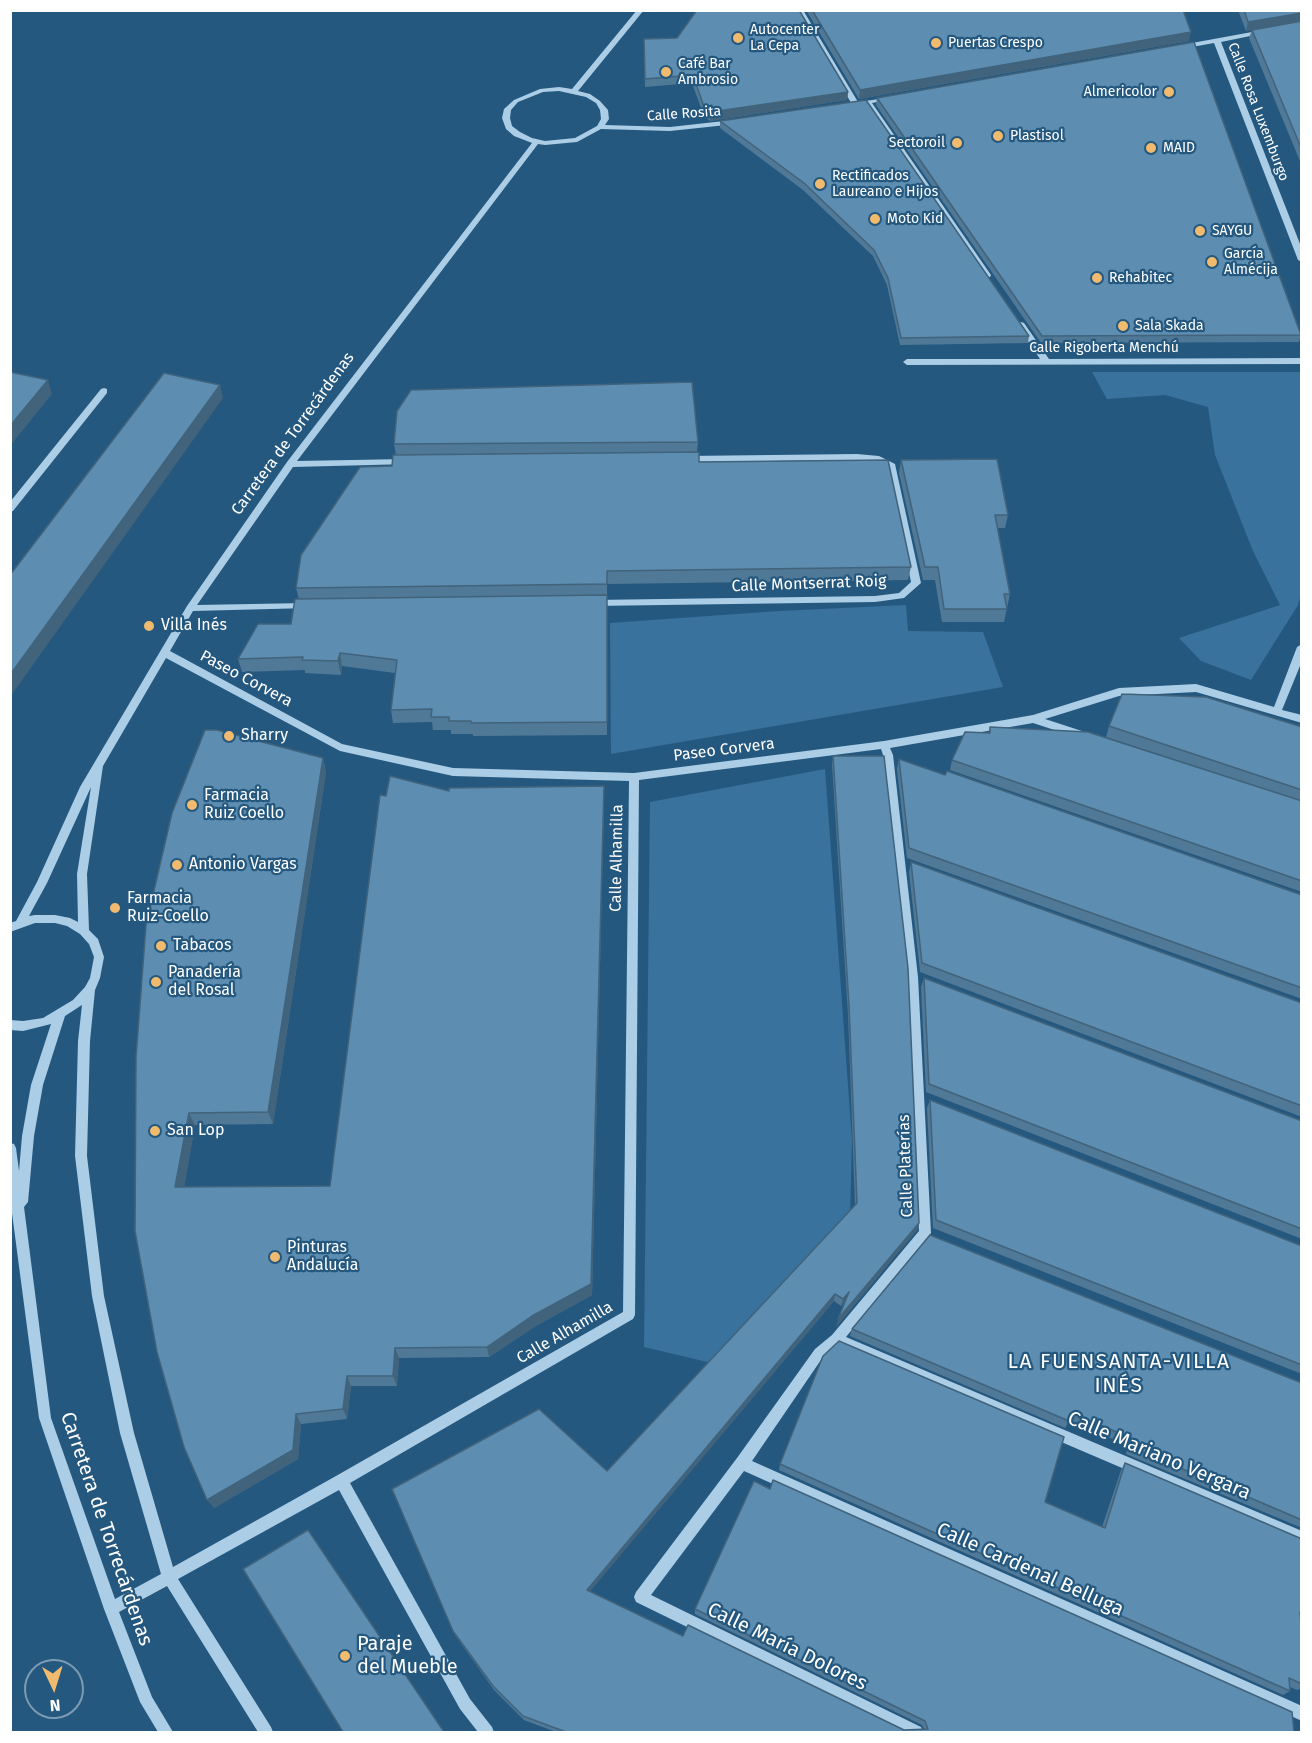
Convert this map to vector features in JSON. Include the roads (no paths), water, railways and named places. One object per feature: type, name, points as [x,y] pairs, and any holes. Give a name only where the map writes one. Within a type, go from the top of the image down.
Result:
[{"type":"street","points":[[799,10],[856,104]]},
{"type":"street","points":[[574,91],[638,12]]},
{"type":"street","points":[[1171,49],[1270,31]]},
{"type":"street","name":"Calle Rosa Luxemburgo","points":[[1217,41],[1302,260]]},
{"type":"street","points":[[542,90],[574,91],[588,95],[604,110],[605,119],[600,127],[577,140],[562,143],[536,142],[517,134],[509,127],[506,118],[508,109],[528,94],[542,90]]},
{"type":"street","points":[[844,105],[903,96]]},
{"type":"street","points":[[868,102],[993,285]]},
{"type":"street","name":"Calle Rosita","points":[[600,127],[670,129],[738,121]]},
{"type":"street","name":"Carretera de Torrecárdenas","points":[[15,926],[42,883],[84,789],[190,608],[290,464],[536,142]]},
{"type":"street","points":[[1013,313],[1046,361]]},
{"type":"street","name":"Calle Rigoberta Menchú","points":[[906,362],[1302,361]]},
{"type":"street","points":[[10,509],[104,391]]},
{"type":"street","name":"Calle Montserrat Roig","points":[[580,603],[874,599],[901,596],[916,583],[891,464],[879,459],[857,457],[680,459]]},
{"type":"street","points":[[290,464],[420,462]]},
{"type":"street","points":[[190,608],[320,606]]},
{"type":"street","points":[[1278,711],[1302,647]]},
{"type":"street","name":"Paseo Corvera","points":[[165,653],[340,747],[453,772],[634,777],[891,753],[1033,719],[1119,692],[1196,688],[1302,719]]},
{"type":"street","points":[[1033,719],[1093,739]]},
{"type":"street","name":"Calle Platerías","points":[[641,1598],[742,1463],[819,1353],[836,1339],[930,1235],[918,978],[899,862],[891,753]]},
{"type":"street","name":"Carretera de Torrecárdenas","points":[[84,931],[82,874],[99,762]]},
{"type":"street","name":"Calle Alhamilla","points":[[111,1609],[341,1481],[629,1315],[634,777]]},
{"type":"street","points":[[899,862],[914,868]]},
{"type":"street","points":[[10,1025],[23,1026],[45,1022],[77,1003],[89,990],[95,978],[99,957],[94,942],[84,931],[69,922],[55,919],[34,920],[15,926]]},
{"type":"street","points":[[89,990],[84,1041],[81,1155],[98,1296],[127,1433],[169,1577],[266,1732]]},
{"type":"street","name":"Carretera de Torrecárdenas","points":[[20,1223],[28,1136],[37,1085],[60,1015]]},
{"type":"street","name":"Carretera de Torrecárdenas","points":[[10,1148],[45,1418],[111,1609],[147,1702],[166,1732]]},
{"type":"street","name":"Calle Mariano Vergara","points":[[836,1339],[1302,1538]]},
{"type":"street","name":"Calle Cardenal Belluga","points":[[742,1463],[1302,1714]]},
{"type":"street","points":[[341,1481],[465,1704],[487,1732]]},
{"type":"street","name":"Calle María Dolores","points":[[641,1598],[916,1732]]},
{"type":"place","name":"Autocenter La Cepa","points":[[738,38]]},
{"type":"place","name":"Puertas Crespo","points":[[936,43]]},
{"type":"place","name":"Café Bar Ambrosio","points":[[666,72]]},
{"type":"place","name":"Almericolor","points":[[1169,92]]},
{"type":"place","name":"Plastisol","points":[[998,136]]},
{"type":"place","name":"Sectoroil","points":[[957,143]]},
{"type":"place","name":"MAID","points":[[1151,148]]},
{"type":"place","name":"Rectificados Laureano e Hijos","points":[[820,184]]},
{"type":"place","name":"Moto Kid","points":[[875,219]]},
{"type":"place","name":"SAYGU","points":[[1200,231]]},
{"type":"place","name":"García Almécija","points":[[1212,262]]},
{"type":"place","name":"Rehabitec","points":[[1097,278]]},
{"type":"place","name":"Sala Skada","points":[[1123,326]]},
{"type":"place","name":"Villa Inés","points":[[149,626]]},
{"type":"place","name":"Sharry","points":[[229,736]]},
{"type":"place","name":"Farmacia Ruiz Coello","points":[[192,805]]},
{"type":"place","name":"Antonio Vargas","points":[[177,865]]},
{"type":"place","name":"Farmacia Ruiz-Coello","points":[[115,908]]},
{"type":"place","name":"Tabacos","points":[[161,946]]},
{"type":"place","name":"Panadería del Rosal","points":[[156,982]]},
{"type":"place","name":"San Lop","points":[[155,1131]]},
{"type":"place","name":"Pinturas Andalucía","points":[[275,1257]]},
{"type":"place","name":"Paraje del Mueble","points":[[345,1656]]},
{"type":"district","name":"LA FUENSANTA-VILLA INÉS","points":[[1119,1374]]}]
